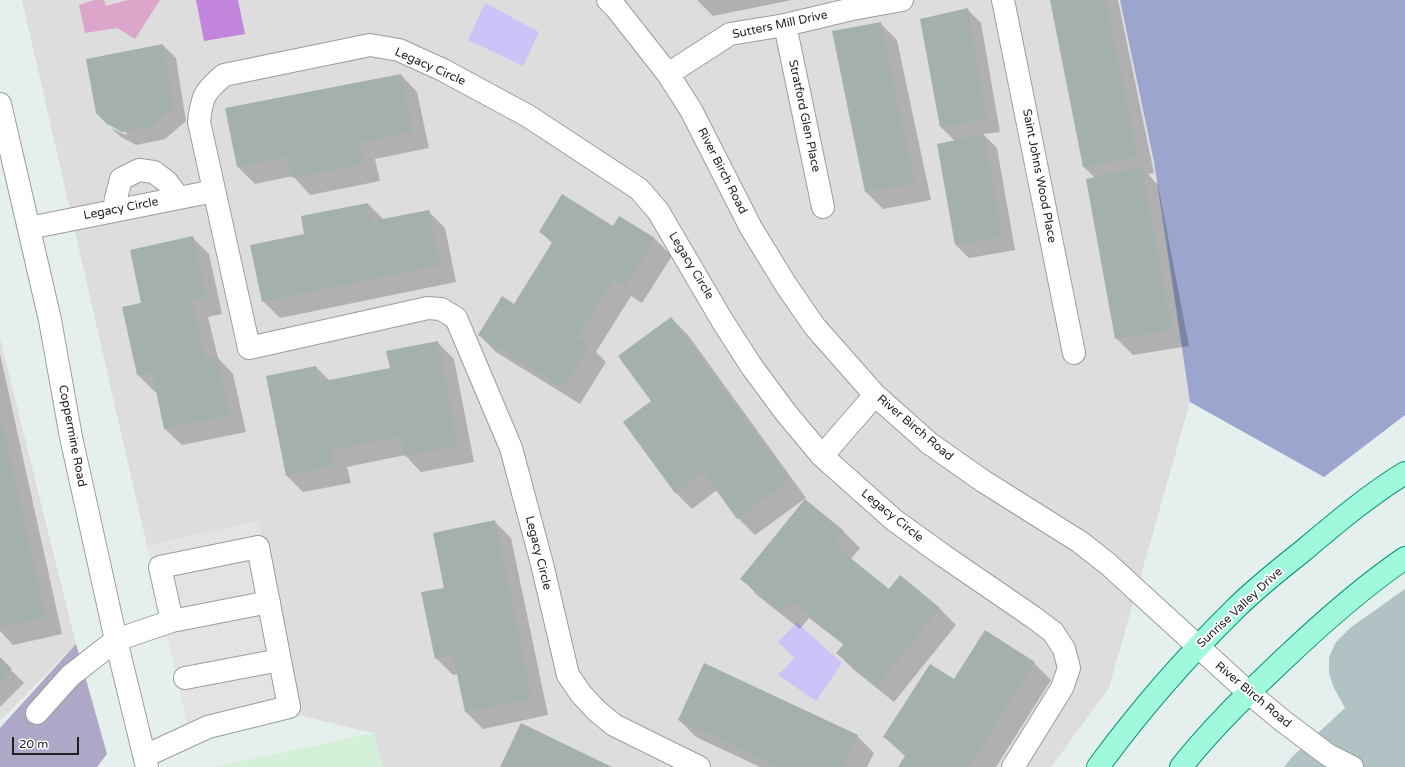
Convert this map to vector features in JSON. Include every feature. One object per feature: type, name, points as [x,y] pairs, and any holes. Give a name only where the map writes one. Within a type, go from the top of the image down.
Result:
[{"type":"main road","name":"Sunrise Valley Drive","points":[[1098,767],[1114,745],[1154,697],[1198,647],[1236,609],[1334,524],[1405,473]]},
{"type":"main road","points":[[1181,767],[1220,722],[1248,693],[1314,630],[1380,575],[1405,558]]},
{"type":"street","name":"River Birch Road","points":[[608,0],[668,74],[691,110],[751,228],[786,285],[815,327],[875,395],[929,443],[982,481],[1080,542],[1108,564],[1248,693],[1328,755],[1352,767]]},
{"type":"street","name":"Sutters Mill Drive","points":[[668,74],[730,34],[785,25],[851,4],[902,0]]},
{"type":"street","name":"Saint Johns Wood Place","points":[[1003,0],[1074,353]]},
{"type":"street","name":"Stratford Glen Place","points":[[785,25],[823,207]]},
{"type":"street","name":"Legacy Circle","points":[[699,767],[614,725],[597,711],[581,694],[568,675],[542,564],[511,448],[456,318],[441,308],[428,308],[249,348],[198,122],[201,103],[209,88],[224,75],[370,45],[399,50],[443,70],[528,116],[638,188],[658,211],[723,322],[752,366],[786,413],[822,456],[894,520],[1053,632],[1064,649],[1069,668],[1062,688],[1013,767]]},
{"type":"street","name":"Coppermine Road","points":[[0,104],[50,320],[71,437],[116,640],[146,762]]},
{"type":"street","points":[[114,211],[121,179],[139,170],[154,172],[167,182],[179,198]]},
{"type":"street","name":"Legacy Circle","points":[[29,228],[214,190]]},
{"type":"street","points":[[822,456],[875,395]]},
{"type":"street","points":[[146,762],[208,727],[289,707],[258,547],[160,568],[172,621]]},
{"type":"street","points":[[37,713],[70,676],[116,640],[172,621],[269,602]]},
{"type":"street","points":[[185,678],[280,660]]},
{"type":"shaded area","points":[[22,0],[1120,0],[1154,162],[1190,402],[1109,688],[1051,767],[383,767],[373,733],[302,716],[258,521],[147,546]]},
{"type":"shaded area","points":[[94,0],[104,0],[106,6],[128,0],[160,0],[135,39],[117,28],[85,33],[79,5]]},
{"type":"shaded area","points":[[196,0],[238,0],[245,34],[204,41]]},
{"type":"shaded area","points":[[1120,0],[1405,0],[1405,415],[1324,477],[1190,402],[1154,162]]},
{"type":"shaded area","points":[[485,3],[539,32],[523,66],[468,40]]},
{"type":"shaded area","points":[[0,338],[76,644],[0,721]]},
{"type":"shaded area","points":[[258,521],[302,716],[191,741],[147,546]]},
{"type":"shaded area","points":[[1405,589],[1405,767],[1284,767],[1293,756],[1345,708],[1333,686],[1329,673],[1329,657],[1336,642],[1350,628]]},
{"type":"shaded area","points":[[797,623],[842,663],[816,701],[778,675],[795,658],[778,642]]},
{"type":"shaded area","points":[[76,644],[107,754],[97,767],[0,767],[0,728]]},
{"type":"shaded area","points":[[373,733],[383,767],[214,767]]},
{"type":"building","points":[[1050,0],[1106,0],[1138,157],[1083,167]]},
{"type":"building","points":[[968,8],[987,119],[940,127],[920,19]]},
{"type":"building","points":[[881,22],[915,184],[865,192],[832,31]]},
{"type":"building","points":[[163,44],[174,107],[152,126],[122,132],[107,124],[96,113],[86,59]]},
{"type":"building","points":[[401,74],[413,132],[359,143],[363,164],[292,178],[288,157],[237,167],[225,108]]},
{"type":"building","points":[[984,134],[1002,237],[955,245],[937,144]]},
{"type":"building","points":[[1142,167],[1172,330],[1115,339],[1086,179]]},
{"type":"building","points":[[562,194],[613,226],[619,216],[655,238],[625,287],[614,280],[577,337],[590,345],[563,388],[478,335],[502,296],[514,304],[553,241],[539,232]]},
{"type":"building","points":[[368,203],[372,221],[429,210],[440,265],[262,302],[250,245],[304,234],[301,216]]},
{"type":"building","points":[[193,236],[206,297],[192,300],[205,358],[217,356],[230,415],[164,429],[152,372],[137,375],[122,307],[141,303],[130,250]]},
{"type":"building","points":[[671,317],[790,480],[737,519],[703,472],[675,493],[623,422],[651,401],[618,356]]},
{"type":"building","points":[[438,341],[458,446],[404,456],[400,437],[331,450],[334,466],[286,476],[266,376],[316,366],[319,382],[390,368],[386,351]]},
{"type":"building","points":[[0,414],[46,617],[0,627]]},
{"type":"building","points":[[805,499],[844,531],[833,544],[889,589],[900,575],[940,608],[877,686],[836,653],[844,644],[792,602],[783,613],[740,579]]},
{"type":"building","points":[[495,520],[532,699],[465,712],[453,655],[435,659],[421,592],[444,588],[433,533]]},
{"type":"building","points":[[985,630],[1035,662],[969,767],[898,767],[907,753],[883,737],[930,664],[954,679]]},
{"type":"building","points":[[0,657],[12,669],[0,681]]},
{"type":"building","points":[[704,663],[858,735],[843,767],[778,767],[678,720]]},
{"type":"building","points":[[521,723],[612,767],[500,767]]}]
